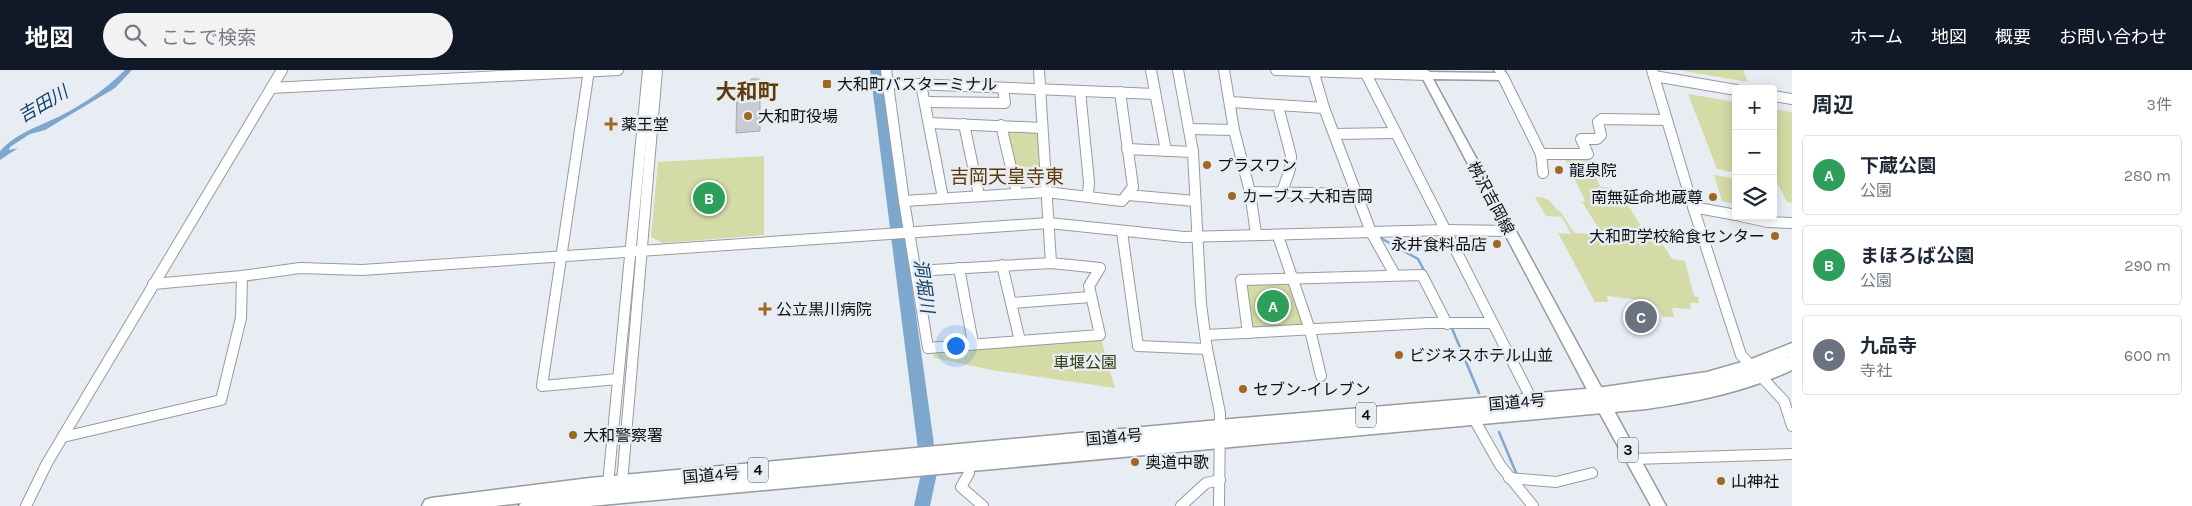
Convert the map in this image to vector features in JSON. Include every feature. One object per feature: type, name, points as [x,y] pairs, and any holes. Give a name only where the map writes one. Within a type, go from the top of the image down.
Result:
[{"type":"highway","name":"国道4号","points":[[528,506],[909,462],[1220,434],[1474,419],[1600,401],[1693,394],[1725,388],[1792,349]]},
{"type":"highway","name":"国道4号","points":[[1757,371],[1792,364]]},
{"type":"highway","name":"国道4号","points":[[934,460],[968,463],[1532,400],[1600,401]]},
{"type":"highway","name":"国道4号","points":[[431,506],[614,495]]},
{"type":"main road","points":[[1426,75],[1501,73]]},
{"type":"main road","name":"桝沢吉岡線","points":[[1426,75],[1600,401]]},
{"type":"main road","name":"3","points":[[1600,401],[1659,506]]},
{"type":"street","points":[[26,506],[63,437],[282,70]]},
{"type":"street","points":[[270,88],[618,70]]},
{"type":"street","points":[[614,495],[618,379],[637,251],[648,70]]},
{"type":"street","points":[[614,495],[656,70]]},
{"type":"street","points":[[886,70],[904,201],[928,348],[973,343],[1100,335],[1089,286],[1100,268],[1051,262],[916,271]]},
{"type":"street","points":[[1039,70],[1051,262]]},
{"type":"street","points":[[1151,70],[1166,150]]},
{"type":"street","points":[[1178,70],[1193,152],[1201,304],[1207,349],[1220,413],[1219,506]]},
{"type":"street","points":[[1224,70],[1231,102],[1234,130],[1250,192],[1256,234]]},
{"type":"street","points":[[1276,70],[1366,74],[1392,72],[1426,75]]},
{"type":"street","points":[[589,71],[542,386],[618,379]]},
{"type":"street","points":[[1314,71],[1324,108],[1337,134],[1357,194],[1395,275]]},
{"type":"street","points":[[1501,73],[1540,154],[1543,173]]},
{"type":"street","points":[[1732,89],[1653,73],[1693,207],[1741,355],[1784,400],[1792,426]]},
{"type":"street","points":[[1366,74],[1532,400]]},
{"type":"street","points":[[889,84],[1155,94]]},
{"type":"street","points":[[921,84],[943,198]]},
{"type":"street","points":[[926,102],[1005,104],[1003,88]]},
{"type":"street","points":[[1080,91],[1089,182],[1088,194],[1085,196]]},
{"type":"street","points":[[904,201],[1017,192],[1046,192],[1122,201],[1133,187],[1120,92]]},
{"type":"street","points":[[1777,96],[1792,98]]},
{"type":"street","points":[[1231,102],[1324,108]]},
{"type":"street","points":[[1278,106],[1291,156],[1290,169],[1282,192]]},
{"type":"street","points":[[1540,154],[1584,156],[1588,154],[1582,139],[1597,139],[1601,135],[1598,122],[1602,119],[1667,120]]},
{"type":"street","points":[[930,123],[1042,128]]},
{"type":"street","points":[[964,124],[979,195]]},
{"type":"street","points":[[1001,125],[1017,192]]},
{"type":"street","points":[[1189,129],[1234,130]]},
{"type":"street","points":[[1337,134],[1395,133]]},
{"type":"street","points":[[1128,149],[1193,152]]},
{"type":"street","points":[[1250,192],[1357,194]]},
{"type":"street","points":[[1128,195],[1195,201]]},
{"type":"street","points":[[1693,207],[1732,214]]},
{"type":"street","points":[[1759,220],[1773,223],[1792,223]]},
{"type":"street","points":[[153,284],[242,276],[300,268],[362,270],[1049,223],[1122,232],[1197,236],[1256,234],[1278,236],[1445,230],[1509,231]]},
{"type":"street","points":[[1122,232],[1138,346],[1207,349]]},
{"type":"street","points":[[1278,236],[1294,278],[1310,330],[1321,376]]},
{"type":"street","points":[[1002,265],[1020,341]]},
{"type":"street","points":[[959,268],[973,343]]},
{"type":"street","points":[[1248,333],[1241,280],[1422,275],[1450,324]]},
{"type":"street","points":[[63,437],[221,400],[241,318],[242,276]]},
{"type":"street","points":[[1012,303],[1090,297]]},
{"type":"street","points":[[1206,335],[1492,323]]},
{"type":"street","points":[[1474,419],[1484,440],[1509,478],[1533,506]]},
{"type":"street","points":[[1633,459],[1792,454]]},
{"type":"street","points":[[968,463],[969,473],[962,486],[983,506]]},
{"type":"street","points":[[1509,478],[1556,482],[1592,473]]},
{"type":"street","points":[[1181,506],[1206,483],[1220,480]]},
{"type":"green space","points":[[1679,70],[1743,70],[1748,82]]},
{"type":"green space","points":[[1688,94],[1732,101],[1732,172],[1717,169]]},
{"type":"green space","points":[[1777,110],[1791,112],[1792,114],[1792,203],[1787,202],[1777,183]]},
{"type":"green space","points":[[1004,131],[1037,131],[1040,180],[1018,181]]},
{"type":"green space","points":[[764,156],[764,235],[663,243],[651,237],[658,162]]},
{"type":"green space","points":[[1564,157],[1588,158],[1600,186],[1619,191],[1649,239],[1660,240],[1672,259],[1685,261],[1694,296],[1698,297],[1699,303],[1690,303],[1691,309],[1672,308],[1674,317],[1663,317],[1658,307],[1647,301],[1607,296],[1608,302],[1595,302],[1558,233],[1571,234],[1562,217],[1546,216],[1535,197],[1545,198],[1550,201],[1560,211],[1574,233],[1603,235],[1582,202],[1585,201]]},
{"type":"green space","points":[[1714,175],[1732,178],[1732,203],[1722,201]]},
{"type":"green space","points":[[1291,283],[1307,328],[1251,329],[1245,284]]},
{"type":"green space","name":"車堰公園","points":[[1101,339],[1115,388],[992,370],[935,358],[932,352]]},
{"type":"water","name":"吉田川","points":[[125,70],[132,70],[115,88],[45,130],[30,134],[10,147],[9,150],[18,148],[0,160],[0,151],[16,137],[78,106],[98,93]]},
{"type":"building","name":"大和町役場","points":[[751,79],[760,79],[760,131],[736,133],[737,82],[751,82]]},
{"type":"waterway","name":"洞堀川","points":[[876,70],[929,473],[922,506]]},
{"type":"waterway","points":[[1377,236],[1418,259],[1449,318]]},
{"type":"waterway","points":[[1451,326],[1479,393]]},
{"type":"waterway","points":[[1499,432],[1517,475]]},
{"type":"place","name":"大和町バスターミナル","points":[[827,84]]},
{"type":"place","name":"大和町役場","points":[[748,116]]},
{"type":"place","name":"薬王堂","points":[[611,124]]},
{"type":"place","name":"プラスワン","points":[[1207,165]]},
{"type":"place","name":"龍泉院","points":[[1559,170]]},
{"type":"place","name":"カーブス 大和吉岡","points":[[1232,196]]},
{"type":"place","name":"南無延命地蔵尊","points":[[1713,197]]},
{"type":"place","name":"まほろば公園","points":[[709,198]]},
{"type":"place","name":"大和町学校給食センター","points":[[1775,236]]},
{"type":"place","name":"永井食料品店","points":[[1497,244]]},
{"type":"place","name":"下蔵公園","points":[[1273,306]]},
{"type":"place","name":"公立黒川病院","points":[[765,309]]},
{"type":"place","name":"九品寺","points":[[1641,317]]},
{"type":"place","name":"ビジネスホテル山並","points":[[1399,355]]},
{"type":"place","name":"セブン-イレブン","points":[[1243,389]]},
{"type":"place","name":"大和警察署","points":[[573,435]]},
{"type":"place","name":"奥道中歌","points":[[1135,462]]},
{"type":"place","name":"山神社","points":[[1721,481]]},
{"type":"district","name":"大和町","points":[[747,92]]},
{"type":"district","name":"吉岡天皇寺東","points":[[1007,177]]}]
